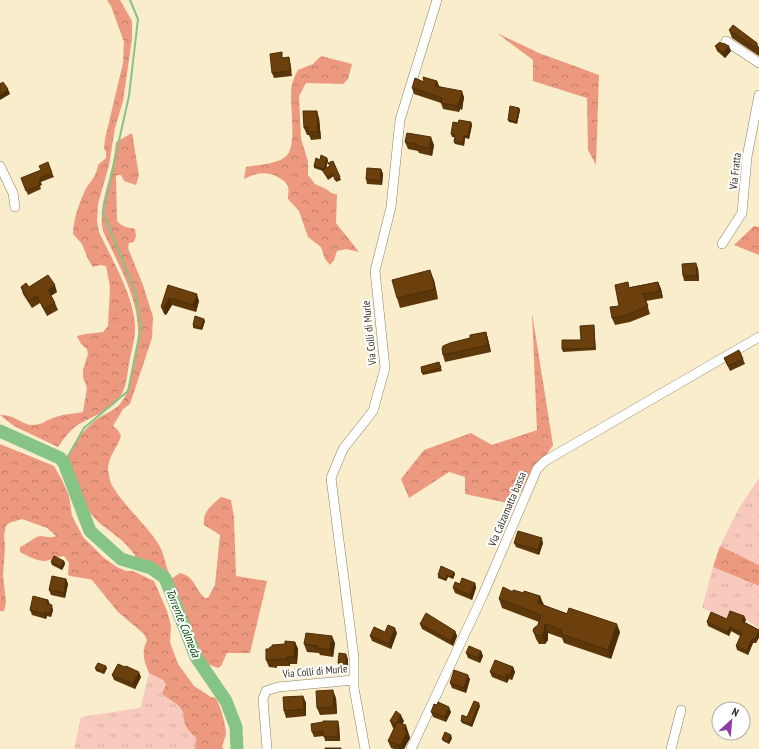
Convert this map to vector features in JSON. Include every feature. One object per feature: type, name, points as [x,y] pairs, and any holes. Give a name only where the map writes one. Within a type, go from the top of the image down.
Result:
[{"type":"street","name":"Via Colli di Murle","points":[[365,749],[354,688],[354,658],[331,478],[343,449],[373,411],[386,368],[375,272],[391,207],[400,120],[437,0]]},
{"type":"street","points":[[726,41],[759,63]]},
{"type":"street","name":"Via Fratta","points":[[722,244],[742,213],[747,157],[759,94]]},
{"type":"street","points":[[0,166],[13,193],[15,208]]},
{"type":"street","name":"Via Calzamatta bassa","points":[[411,749],[484,595],[537,469],[545,461],[759,337]]},
{"type":"street","name":"Via Colli di Murle","points":[[267,749],[263,699],[266,691],[278,686],[354,680]]},
{"type":"street","points":[[671,749],[682,710]]},
{"type":"green space","points":[[107,0],[120,0],[132,21],[132,39],[123,101],[115,128],[109,165],[98,204],[97,221],[99,232],[127,292],[134,316],[135,328],[126,384],[120,397],[110,408],[72,429],[58,447],[14,426],[0,415],[10,416],[29,425],[36,425],[60,416],[83,412],[87,388],[83,377],[83,370],[88,354],[87,349],[81,344],[77,336],[103,332],[108,326],[110,287],[106,266],[100,265],[93,267],[82,244],[73,234],[79,204],[96,173],[98,165],[106,158],[106,151],[104,149],[105,139],[123,63],[124,42],[111,6]]},
{"type":"green space","points":[[497,33],[539,53],[599,75],[596,165],[588,150],[587,98],[533,81],[533,60]]},
{"type":"green space","points":[[321,56],[352,64],[348,79],[343,84],[306,83],[299,96],[301,139],[308,161],[308,175],[315,184],[333,194],[337,194],[336,223],[359,252],[346,249],[337,251],[334,260],[330,265],[325,259],[321,247],[308,237],[299,211],[288,199],[288,185],[286,183],[276,176],[263,173],[244,179],[246,167],[277,161],[285,157],[289,152],[292,134],[291,92],[294,79],[298,70],[313,64]]},
{"type":"green space","points":[[132,133],[139,175],[136,185],[124,181],[121,175],[116,176],[117,221],[123,226],[135,229],[136,236],[134,242],[129,243],[128,248],[143,285],[153,317],[152,338],[130,404],[123,409],[113,426],[118,430],[121,436],[111,456],[108,470],[111,483],[118,494],[154,537],[161,548],[169,573],[163,579],[158,575],[141,568],[135,555],[126,544],[95,519],[81,497],[76,492],[72,491],[63,465],[73,446],[86,429],[97,419],[118,406],[128,390],[137,346],[137,316],[130,290],[103,231],[102,217],[103,203],[112,167],[116,142]]},
{"type":"green space","points":[[754,226],[759,227],[759,255],[734,245]]},
{"type":"green space","points":[[532,313],[553,445],[513,504],[465,494],[465,477],[449,472],[409,498],[401,479],[424,450],[471,433],[492,445],[537,430]]},
{"type":"green space","points":[[0,444],[54,466],[69,496],[72,516],[83,537],[104,558],[117,567],[126,571],[133,571],[154,581],[167,611],[171,626],[170,642],[178,664],[194,686],[211,697],[216,698],[218,702],[224,720],[226,733],[223,749],[195,749],[196,738],[185,725],[182,710],[162,693],[166,685],[163,680],[149,673],[144,657],[144,649],[147,640],[144,634],[118,612],[92,580],[68,575],[69,563],[64,556],[42,561],[20,552],[20,547],[33,539],[40,536],[56,536],[47,528],[22,519],[9,523],[6,526],[4,535],[5,547],[3,575],[6,602],[4,611],[0,611]]},
{"type":"green space","points":[[759,478],[759,565],[720,546],[739,508]]},
{"type":"green space","points":[[221,497],[231,500],[234,517],[236,576],[267,581],[250,653],[227,653],[221,666],[218,668],[202,662],[199,667],[182,623],[169,603],[164,590],[167,582],[180,573],[189,577],[201,595],[208,598],[215,585],[220,535],[204,525],[204,520],[208,509]]},
{"type":"green space","points":[[720,546],[759,565],[759,586],[713,567]]},
{"type":"green space","points":[[713,567],[759,586],[759,628],[746,620],[730,619],[702,608]]},
{"type":"green space","points":[[149,673],[164,682],[167,689],[168,699],[182,709],[184,721],[188,730],[196,738],[195,749],[74,749],[81,717],[139,708],[141,706]]},
{"type":"building","points":[[733,25],[757,43],[756,45],[759,50],[729,30]]},
{"type":"building","points":[[720,42],[729,46],[723,53],[715,46]]},
{"type":"building","points":[[282,52],[282,58],[289,57],[291,71],[272,73],[270,54]]},
{"type":"building","points":[[423,77],[437,81],[435,86],[462,91],[459,104],[458,103],[457,106],[441,103],[442,98],[412,88],[415,78],[424,82]]},
{"type":"building","points":[[3,82],[8,89],[0,95],[0,84]]},
{"type":"building","points":[[510,106],[519,108],[516,122],[508,120]]},
{"type":"building","points":[[303,111],[317,111],[318,132],[308,132],[308,127],[304,128]]},
{"type":"building","points":[[459,120],[471,122],[468,136],[464,136],[463,143],[454,142],[455,135],[451,134],[453,122],[458,123]]},
{"type":"building","points":[[407,133],[431,137],[429,148],[405,142]]},
{"type":"building","points":[[321,155],[327,158],[324,169],[314,166],[316,158],[320,160]]},
{"type":"building","points":[[333,161],[340,177],[335,180],[333,174],[327,177],[322,170],[330,166],[328,163]]},
{"type":"building","points":[[48,162],[52,173],[40,178],[40,185],[26,191],[21,178],[41,170],[39,166]]},
{"type":"building","points":[[367,168],[381,169],[380,181],[366,179]]},
{"type":"building","points":[[696,263],[697,276],[683,276],[682,264]]},
{"type":"building","points":[[430,270],[435,289],[397,298],[392,280]]},
{"type":"building","points":[[48,275],[55,285],[48,290],[55,303],[44,309],[37,296],[29,301],[21,287],[26,283],[29,287]]},
{"type":"building","points":[[628,282],[629,288],[658,282],[660,291],[643,294],[648,306],[627,315],[612,318],[610,307],[619,306],[615,285]]},
{"type":"building","points":[[168,285],[197,294],[193,305],[169,298],[164,308],[161,307]]},
{"type":"building","points":[[195,316],[204,319],[201,328],[193,325]]},
{"type":"building","points":[[594,325],[595,348],[562,349],[562,340],[581,340],[580,326]]},
{"type":"building","points":[[486,332],[488,345],[443,355],[443,346],[470,338],[470,335]]},
{"type":"building","points":[[739,350],[743,359],[728,366],[724,358]]},
{"type":"building","points":[[439,362],[441,368],[422,373],[421,367]]},
{"type":"building","points":[[518,531],[542,538],[538,550],[514,543]]},
{"type":"building","points":[[54,556],[64,561],[61,567],[51,562]]},
{"type":"building","points":[[441,566],[454,572],[452,577],[447,575],[445,579],[438,575]]},
{"type":"building","points":[[52,576],[66,579],[64,593],[49,590]]},
{"type":"building","points":[[462,578],[475,583],[470,595],[453,588],[455,582],[460,584]]},
{"type":"building","points":[[503,587],[513,592],[513,590],[524,593],[524,591],[540,596],[538,603],[567,614],[569,608],[617,624],[608,650],[561,634],[562,630],[545,624],[542,635],[536,635],[533,631],[538,625],[541,615],[499,599]]},
{"type":"building","points":[[33,596],[48,600],[47,604],[52,605],[50,613],[45,612],[44,614],[30,610]]},
{"type":"building","points":[[730,611],[744,616],[742,621],[759,630],[755,639],[752,639],[747,651],[736,646],[742,633],[730,627],[727,632],[707,622],[711,612],[727,619]]},
{"type":"building","points":[[426,613],[455,631],[451,641],[420,624]]},
{"type":"building","points":[[388,625],[395,628],[389,644],[370,636],[374,627],[385,632]]},
{"type":"building","points":[[306,633],[332,636],[330,650],[304,644]]},
{"type":"building","points":[[285,641],[295,642],[294,657],[287,656],[287,659],[266,660],[266,649],[272,647],[272,645],[285,644]]},
{"type":"building","points":[[469,646],[481,651],[478,658],[466,653]]},
{"type":"building","points":[[339,653],[346,654],[346,664],[338,663]]},
{"type":"building","points":[[495,660],[513,667],[510,675],[507,674],[506,678],[490,672]]},
{"type":"building","points":[[98,663],[106,666],[103,672],[95,668]]},
{"type":"building","points":[[118,664],[139,672],[133,684],[112,675]]},
{"type":"building","points":[[454,670],[468,675],[464,688],[450,683]]},
{"type":"building","points":[[333,690],[334,707],[317,708],[316,691]]},
{"type":"building","points":[[303,696],[304,709],[284,711],[283,697]]},
{"type":"building","points":[[474,701],[479,703],[471,724],[461,721],[462,715],[467,717]]},
{"type":"building","points":[[438,702],[449,707],[445,717],[431,712],[434,704],[437,705]]},
{"type":"building","points":[[396,711],[401,715],[396,724],[390,721]]},
{"type":"building","points":[[323,721],[338,721],[338,736],[324,737],[323,731],[312,732],[311,724]]},
{"type":"building","points":[[397,722],[406,725],[404,729],[407,731],[401,745],[388,741]]},
{"type":"building","points":[[445,732],[451,735],[448,742],[442,739]]},
{"type":"building","points":[[341,748],[341,749],[325,749]]},
{"type":"waterway","points":[[64,463],[84,428],[128,391],[141,327],[136,294],[103,212],[129,96],[138,19],[130,0]]},
{"type":"waterway","name":"Torrente Colmeda","points":[[0,431],[60,458],[64,463],[90,531],[121,559],[151,568],[165,578],[196,657],[226,701],[236,727],[237,749]]}]
